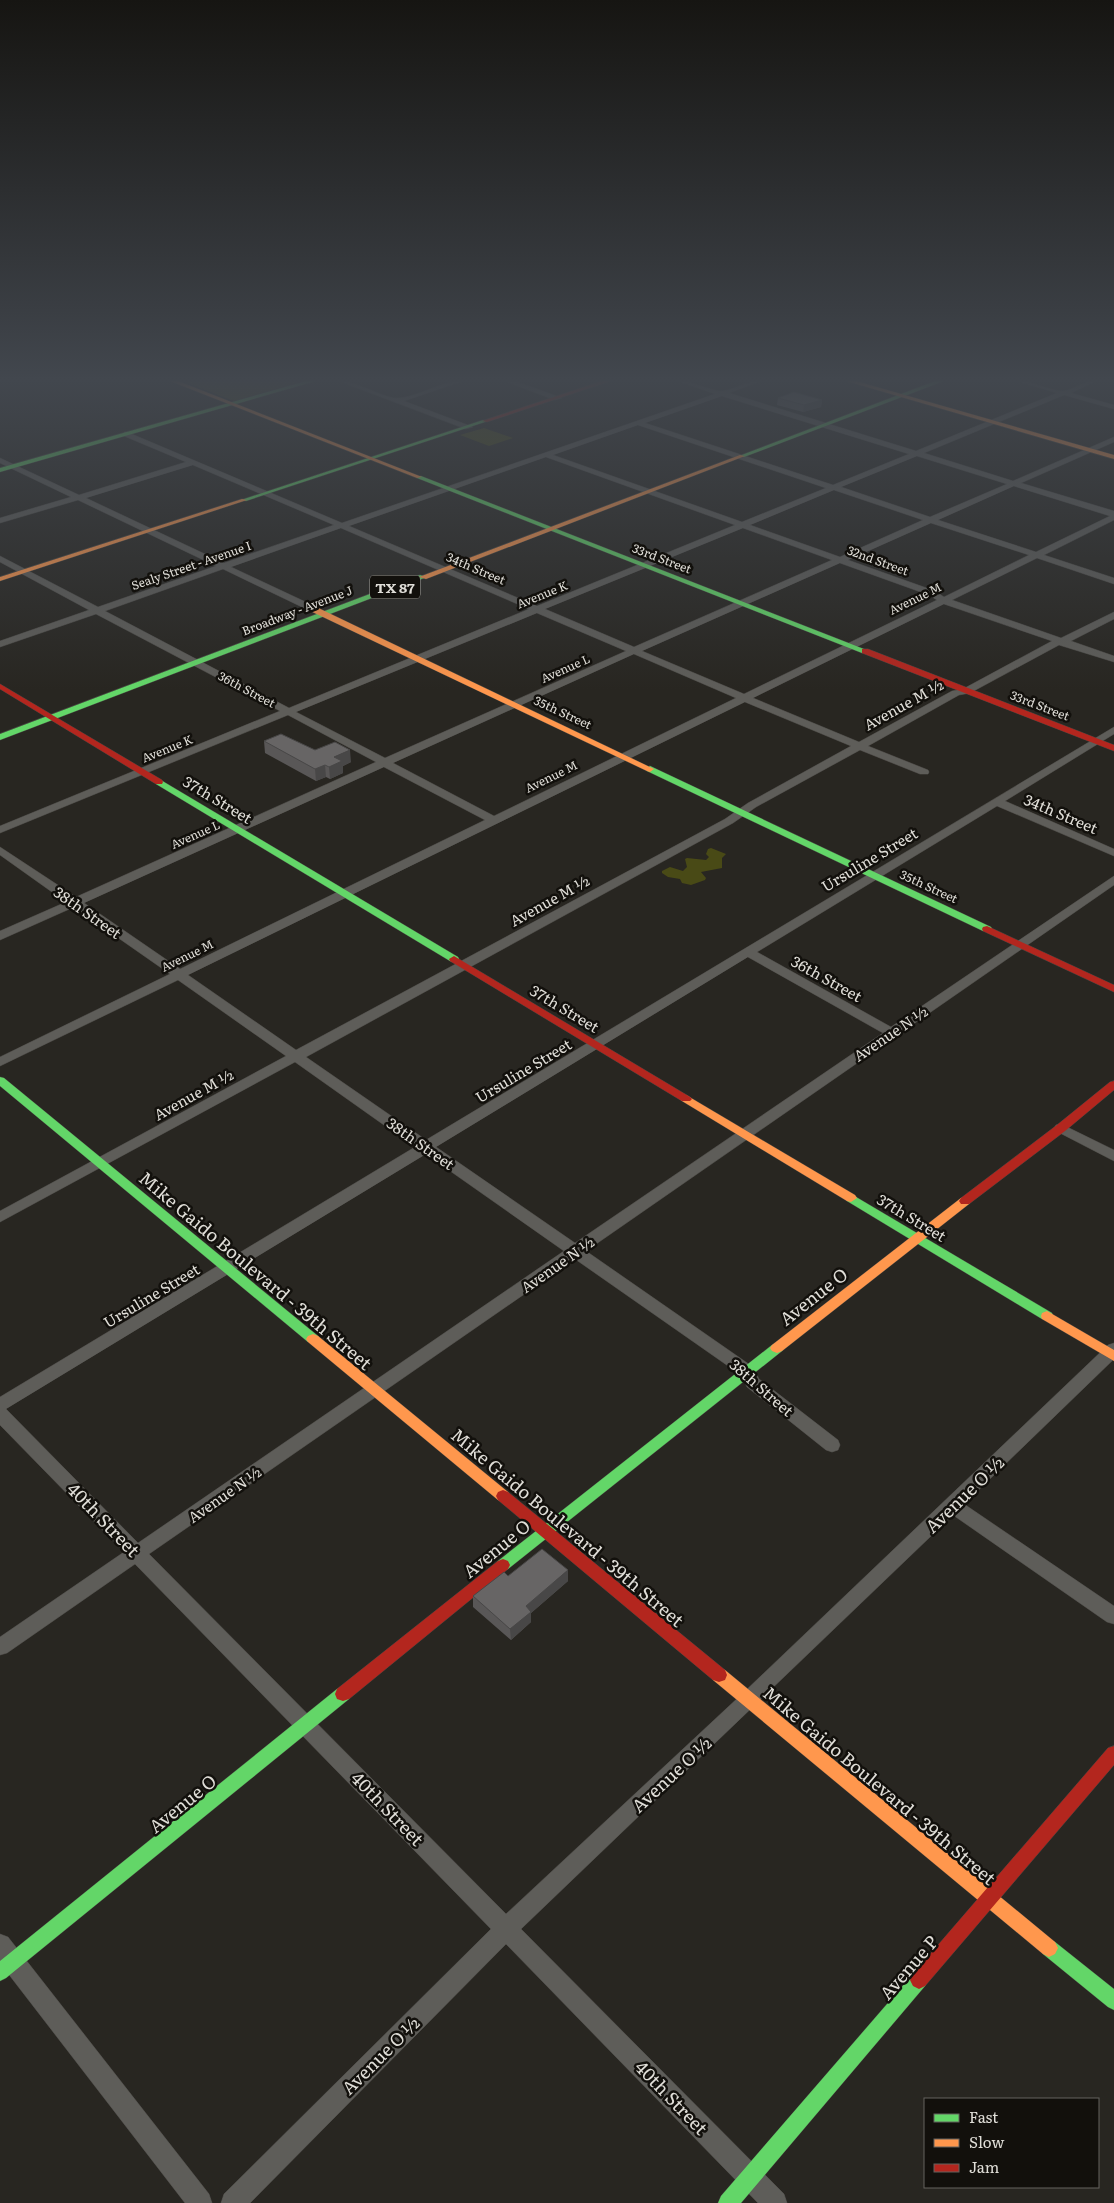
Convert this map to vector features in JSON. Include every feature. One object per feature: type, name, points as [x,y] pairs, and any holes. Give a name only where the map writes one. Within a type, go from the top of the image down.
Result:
[{"type":"main road","points":[[0,579],[294,484]]},
{"type":"main road","name":"33rd Street","points":[[435,484],[1114,748]]},
{"type":"main road","points":[[613,492],[634,484]]},
{"type":"main road","name":"Broadway - Avenue J","points":[[0,737],[670,484]]},
{"type":"main road","points":[[514,529],[548,516]]},
{"type":"main road","name":"TX 87","points":[[407,568],[443,555]]},
{"type":"main road","name":"Broadway - Avenue J","points":[[288,613],[325,599]]},
{"type":"main road","name":"35th Street","points":[[307,606],[1114,989]]},
{"type":"main road","points":[[164,659],[197,647]]},
{"type":"main road","name":"37th Street","points":[[0,686],[597,1044],[916,1238],[1112,1353]]},
{"type":"main road","points":[[17,714],[50,701]]},
{"type":"main road","name":"Mike Gaido Boulevard - 39th Street","points":[[0,1080],[1114,2001]]},
{"type":"main road","name":"Avenue O","points":[[4,1960],[307,1725],[545,1531],[916,1238],[1061,1128],[1114,1084]]},
{"type":"main road","name":"Avenue P","points":[[728,2203],[1114,1753]]},
{"type":"street","name":"35th Street","points":[[50,484],[307,606]]},
{"type":"street","points":[[0,521],[121,484]]},
{"type":"street","name":"34th Street","points":[[243,484],[742,697],[924,772]]},
{"type":"street","name":"Sealy Street - Avenue I","points":[[0,644],[463,484]]},
{"type":"street","name":"32nd Street","points":[[628,484],[932,593],[943,600],[1052,639],[1114,658]]},
{"type":"street","points":[[821,484],[1114,581]]},
{"type":"street","name":"Avenue K","points":[[0,830],[844,484]]},
{"type":"street","points":[[1014,484],[1114,516]]},
{"type":"street","name":"Avenue L","points":[[0,936],[514,704],[1014,484]]},
{"type":"street","name":"Avenue M","points":[[0,1062],[1114,516]]},
{"type":"street","name":"36th Street","points":[[0,559],[493,820]]},
{"type":"street","name":"Avenue M ½","points":[[0,1218],[743,813],[748,807],[858,746],[956,693],[966,691],[1114,614]]},
{"type":"street","name":"Ursuline Street","points":[[0,1405],[1114,730]]},
{"type":"street","name":"34th Street","points":[[996,801],[1114,853]]},
{"type":"street","name":"38th Street","points":[[0,850],[747,1371],[754,1383],[832,1445]]},
{"type":"street","name":"Avenue N ½","points":[[0,1647],[1114,880]]},
{"type":"street","name":"36th Street","points":[[748,952],[892,1032]]},
{"type":"street","points":[[1061,1128],[1114,1156]]},
{"type":"street","name":"Avenue O ½","points":[[233,2203],[506,1929],[750,1700],[1112,1353]]},
{"type":"street","name":"40th Street","points":[[0,1414],[775,2203]]},
{"type":"street","points":[[952,1505],[1114,1616]]},
{"type":"street","points":[[4,1960],[200,2203]]},
{"type":"shaded area","points":[[711,848],[726,854],[722,858],[722,868],[701,872],[706,878],[705,880],[691,885],[682,883],[680,879],[668,877],[662,873],[662,871],[670,867],[683,871],[687,867],[685,859],[687,858],[706,860],[709,857],[706,854],[708,849]]},
{"type":"building","points":[[281,734],[315,750],[335,742],[350,750],[334,757],[342,761],[329,767],[325,765],[315,769],[264,741]]},
{"type":"building","points":[[542,1549],[568,1570],[526,1606],[531,1612],[510,1629],[473,1596],[504,1572],[508,1576]]},
{"type":"traffic: fast","points":[[244,500],[293,484]]},
{"type":"traffic: fast","points":[[436,484],[865,651]]},
{"type":"traffic: fast","points":[[0,737],[423,577]]},
{"type":"traffic: fast","points":[[650,769],[987,929]]},
{"type":"traffic: fast","points":[[159,782],[454,959]]},
{"type":"traffic: fast","points":[[0,1080],[313,1339]]},
{"type":"traffic: fast","points":[[851,1198],[1047,1316]]},
{"type":"traffic: fast","points":[[503,1565],[777,1348]]},
{"type":"traffic: fast","points":[[0,1972],[343,1694]]},
{"type":"traffic: fast","points":[[1049,1948],[1114,2001]]},
{"type":"traffic: fast","points":[[728,2203],[919,1980]]},
{"type":"traffic: slow","points":[[423,577],[669,484]]},
{"type":"traffic: slow","points":[[0,579],[244,500]]},
{"type":"traffic: slow","points":[[307,606],[650,769]]},
{"type":"traffic: slow","points":[[686,1099],[851,1198]]},
{"type":"traffic: slow","points":[[777,1348],[965,1201]]},
{"type":"traffic: slow","points":[[1047,1316],[1114,1356]]},
{"type":"traffic: slow","points":[[313,1339],[503,1496]]},
{"type":"traffic: slow","points":[[719,1675],[1049,1948]]},
{"type":"traffic: jam","points":[[865,651],[1114,748]]},
{"type":"traffic: jam","points":[[0,686],[159,782]]},
{"type":"traffic: jam","points":[[987,929],[1114,989]]},
{"type":"traffic: jam","points":[[454,959],[686,1099]]},
{"type":"traffic: jam","points":[[965,1201],[1061,1128],[1114,1084]]},
{"type":"traffic: jam","points":[[503,1496],[719,1675]]},
{"type":"traffic: jam","points":[[343,1694],[503,1565]]},
{"type":"traffic: jam","points":[[919,1980],[1114,1753]]}]
